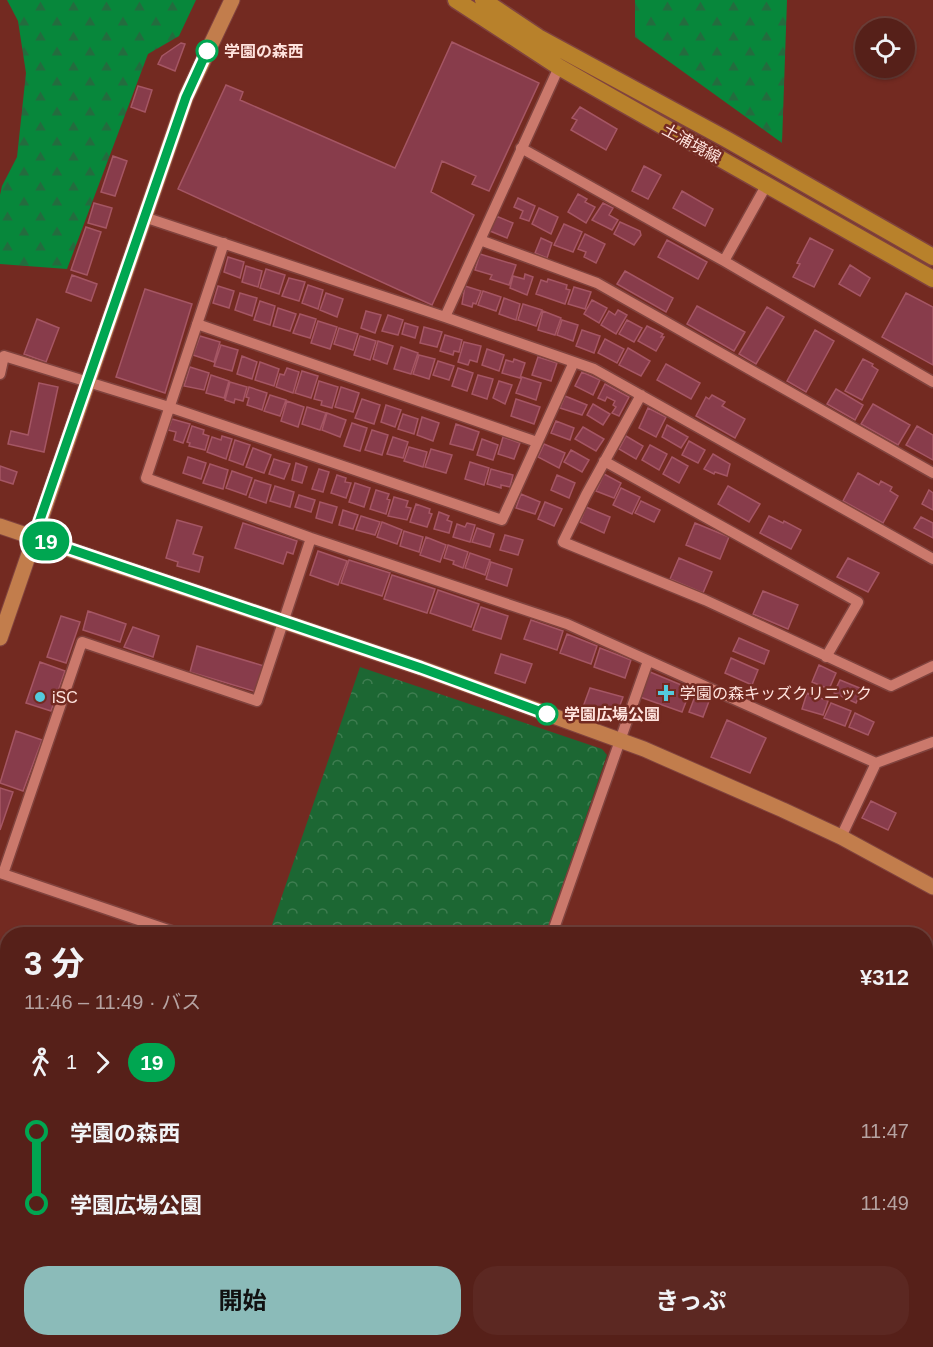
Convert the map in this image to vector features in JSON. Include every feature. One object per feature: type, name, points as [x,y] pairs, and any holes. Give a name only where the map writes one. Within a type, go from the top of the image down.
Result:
[{"type":"main road","name":"土浦境線","points":[[456,0],[559,67],[933,279]]},
{"type":"main road","name":"土浦境線","points":[[483,0],[538,37],[716,134],[933,257]]},
{"type":"street","points":[[0,638],[186,97],[232,0]]},
{"type":"street","points":[[445,317],[559,67]]},
{"type":"street","points":[[521,148],[724,261],[933,382]]},
{"type":"street","points":[[724,261],[767,184]]},
{"type":"street","points":[[144,217],[594,369],[933,559]]},
{"type":"street","points":[[480,240],[597,283],[933,473]]},
{"type":"street","points":[[224,243],[146,477],[312,538],[567,624],[876,763],[933,742]]},
{"type":"street","points":[[197,324],[537,442]]},
{"type":"street","points":[[0,374],[4,357],[169,406],[502,520],[574,362]]},
{"type":"street","points":[[641,395],[563,542],[705,600],[891,686],[933,666]]},
{"type":"street","points":[[604,461],[858,602],[826,657]]},
{"type":"street","points":[[0,526],[421,668],[619,740],[841,837],[933,887]]},
{"type":"street","points":[[159,927],[1,873],[82,642],[257,701],[312,538]]},
{"type":"street","points":[[554,927],[648,661]]},
{"type":"street","points":[[841,837],[876,763]]},
{"type":"green space","points":[[7,0],[196,0],[179,36],[148,54],[67,269],[0,264],[0,195],[2,186],[17,157],[26,73],[18,21]]},
{"type":"green space","points":[[635,0],[787,0],[782,143],[635,37]]},
{"type":"green space","name":"学園広場公園","points":[[360,667],[602,749],[607,755],[548,927],[271,927]]},
{"type":"building","points":[[452,42],[539,83],[489,191],[472,184],[476,176],[442,161],[431,192],[474,215],[432,305],[178,189],[226,85],[243,92],[240,100],[395,168]]},
{"type":"building","points":[[181,43],[185,44],[175,71],[158,64],[162,56]]},
{"type":"building","points":[[138,86],[152,90],[145,112],[131,107]]},
{"type":"building","points":[[580,107],[617,129],[606,150],[571,130],[577,120],[572,118]]},
{"type":"building","points":[[113,156],[127,161],[115,196],[101,192]]},
{"type":"building","points":[[644,166],[661,175],[648,199],[632,191]]},
{"type":"building","points":[[682,191],[713,209],[705,226],[673,208]]},
{"type":"building","points":[[578,194],[587,199],[585,202],[595,207],[586,223],[568,212]]},
{"type":"building","points":[[518,198],[535,206],[529,221],[520,218],[523,211],[514,207]]},
{"type":"building","points":[[94,203],[112,208],[106,228],[88,223]]},
{"type":"building","points":[[603,203],[613,208],[609,215],[618,220],[612,230],[592,220]]},
{"type":"building","points":[[539,208],[558,217],[551,234],[532,224]]},
{"type":"building","points":[[496,216],[513,223],[507,238],[490,231]]},
{"type":"building","points":[[620,222],[640,231],[641,235],[634,245],[614,234]]},
{"type":"building","points":[[564,224],[582,232],[573,252],[554,245]]},
{"type":"building","points":[[86,227],[101,232],[87,275],[71,270]]},
{"type":"building","points":[[585,234],[605,244],[596,263],[584,257],[586,252],[578,249]]},
{"type":"building","points":[[541,238],[552,243],[547,258],[535,253]]},
{"type":"building","points":[[810,238],[833,250],[814,287],[793,277],[800,264],[797,263]]},
{"type":"building","points":[[667,240],[707,262],[698,279],[658,257]]},
{"type":"building","points":[[480,254],[516,265],[509,285],[490,279],[492,275],[475,270]]},
{"type":"building","points":[[228,257],[244,262],[240,278],[224,272]]},
{"type":"building","points":[[850,265],[870,278],[860,296],[839,284]]},
{"type":"building","points":[[246,266],[262,271],[258,287],[242,282]]},
{"type":"building","points":[[266,269],[285,275],[279,294],[260,288]]},
{"type":"building","points":[[625,271],[673,298],[666,312],[617,284]]},
{"type":"building","points":[[525,274],[533,277],[527,295],[510,288],[513,276],[524,279]]},
{"type":"building","points":[[72,275],[97,284],[91,301],[66,292]]},
{"type":"building","points":[[289,278],[305,282],[299,301],[282,296]]},
{"type":"building","points":[[548,279],[567,285],[566,289],[570,290],[565,304],[536,294],[541,280],[547,282]]},
{"type":"building","points":[[308,285],[323,290],[318,309],[302,303]]},
{"type":"building","points":[[218,286],[234,291],[229,308],[213,303]]},
{"type":"building","points":[[465,286],[481,291],[476,304],[473,303],[472,307],[462,304]]},
{"type":"building","points":[[574,287],[591,292],[585,309],[568,304]]},
{"type":"building","points":[[145,289],[192,304],[165,393],[116,377]]},
{"type":"building","points":[[483,291],[501,297],[496,311],[478,305]]},
{"type":"building","points":[[240,293],[257,298],[252,316],[235,310]]},
{"type":"building","points":[[326,293],[343,299],[337,317],[320,310]]},
{"type":"building","points":[[906,293],[933,307],[933,365],[882,337]]},
{"type":"building","points":[[504,298],[520,304],[516,320],[499,314]]},
{"type":"building","points":[[592,300],[607,308],[599,323],[584,314]]},
{"type":"building","points":[[260,301],[275,306],[270,325],[254,320]]},
{"type":"building","points":[[523,304],[542,310],[536,326],[518,320]]},
{"type":"building","points":[[697,306],[745,332],[734,351],[687,324]]},
{"type":"building","points":[[767,307],[784,317],[756,364],[739,354]]},
{"type":"building","points":[[278,308],[296,314],[290,331],[273,326]]},
{"type":"building","points":[[618,310],[627,315],[616,334],[601,325],[609,311],[615,315]]},
{"type":"building","points":[[366,311],[381,315],[375,333],[361,328]]},
{"type":"building","points":[[543,311],[561,318],[555,335],[538,330]]},
{"type":"building","points":[[300,314],[316,319],[310,338],[293,333]]},
{"type":"building","points":[[388,315],[403,320],[398,335],[382,331]]},
{"type":"building","points":[[37,319],[59,328],[46,362],[24,354]]},
{"type":"building","points":[[562,320],[578,325],[573,341],[557,335]]},
{"type":"building","points":[[627,320],[642,328],[634,342],[619,334]]},
{"type":"building","points":[[318,321],[337,327],[330,349],[311,343]]},
{"type":"building","points":[[405,323],[418,327],[415,338],[402,334]]},
{"type":"building","points":[[647,326],[663,334],[661,337],[664,337],[656,351],[638,341]]},
{"type":"building","points":[[424,327],[442,332],[437,347],[420,343]]},
{"type":"building","points":[[339,328],[358,334],[353,350],[334,344]]},
{"type":"building","points":[[582,330],[600,336],[594,353],[576,346]]},
{"type":"building","points":[[815,330],[834,341],[806,392],[787,381]]},
{"type":"building","points":[[445,335],[462,340],[459,352],[454,351],[453,355],[440,351]]},
{"type":"building","points":[[200,336],[220,342],[214,362],[193,355]]},
{"type":"building","points":[[360,336],[376,341],[370,360],[354,355]]},
{"type":"building","points":[[605,339],[624,349],[617,363],[598,353]]},
{"type":"building","points":[[378,341],[393,346],[387,364],[373,359]]},
{"type":"building","points":[[464,342],[481,346],[477,362],[470,360],[468,365],[458,362]]},
{"type":"building","points":[[221,345],[238,350],[232,371],[214,366]]},
{"type":"building","points":[[401,347],[418,353],[411,374],[394,369]]},
{"type":"building","points":[[628,348],[650,361],[641,376],[619,365]]},
{"type":"building","points":[[487,349],[504,355],[499,371],[482,365]]},
{"type":"building","points":[[419,355],[435,359],[429,379],[413,374]]},
{"type":"building","points":[[242,356],[257,362],[252,379],[237,374]]},
{"type":"building","points":[[538,357],[557,363],[551,381],[532,375]]},
{"type":"building","points":[[514,359],[525,363],[520,378],[502,373],[506,360],[513,362]]},
{"type":"building","points":[[863,359],[873,364],[872,366],[878,370],[862,400],[845,391]]},
{"type":"building","points":[[438,361],[454,366],[449,380],[433,375]]},
{"type":"building","points":[[260,362],[279,369],[274,386],[255,380]]},
{"type":"building","points":[[666,364],[700,383],[691,399],[657,380]]},
{"type":"building","points":[[190,367],[209,373],[204,390],[184,386]]},
{"type":"building","points":[[287,368],[299,372],[293,393],[276,387],[280,374],[284,375]]},
{"type":"building","points":[[458,368],[473,373],[467,391],[452,386]]},
{"type":"building","points":[[302,371],[318,376],[311,398],[295,393]]},
{"type":"building","points":[[582,372],[600,380],[593,395],[575,386]]},
{"type":"building","points":[[211,375],[229,381],[224,398],[206,393]]},
{"type":"building","points":[[478,375],[493,379],[487,399],[472,394]]},
{"type":"building","points":[[522,377],[541,383],[536,400],[516,393]]},
{"type":"building","points":[[319,381],[338,387],[332,408],[321,405],[322,401],[314,399]]},
{"type":"building","points":[[499,381],[512,385],[505,404],[493,398]]},
{"type":"building","points":[[230,382],[247,387],[243,401],[235,399],[234,403],[225,400]]},
{"type":"building","points":[[39,383],[58,387],[44,452],[8,444],[11,431],[28,435]]},
{"type":"building","points":[[605,384],[629,397],[619,416],[612,413],[616,407],[613,405],[615,401],[607,397],[605,401],[598,398]]},
{"type":"building","points":[[249,387],[267,393],[262,410],[247,405],[249,398],[246,397]]},
{"type":"building","points":[[341,387],[359,393],[353,412],[335,407]]},
{"type":"building","points":[[836,389],[863,405],[855,420],[827,404]]},
{"type":"building","points":[[270,395],[286,400],[280,416],[264,411]]},
{"type":"building","points":[[712,395],[725,402],[722,406],[745,419],[735,438],[696,416],[706,397],[709,399]]},
{"type":"building","points":[[565,396],[587,405],[582,415],[560,408]]},
{"type":"building","points":[[362,399],[380,405],[374,424],[355,418]]},
{"type":"building","points":[[516,399],[540,407],[534,424],[511,416]]},
{"type":"building","points":[[287,401],[304,407],[298,427],[281,421]]},
{"type":"building","points":[[593,404],[610,414],[603,425],[587,415]]},
{"type":"building","points":[[873,404],[910,425],[898,445],[861,424]]},
{"type":"building","points":[[386,405],[401,410],[395,427],[381,422]]},
{"type":"building","points":[[307,407],[326,413],[320,430],[302,424]]},
{"type":"building","points":[[648,408],[666,417],[656,437],[639,428]]},
{"type":"building","points":[[327,413],[346,420],[340,437],[322,430]]},
{"type":"building","points":[[403,414],[418,419],[414,434],[398,429]]},
{"type":"building","points":[[422,417],[439,423],[433,441],[417,435]]},
{"type":"building","points":[[172,419],[190,424],[183,443],[174,440],[176,432],[168,430]]},
{"type":"building","points":[[556,421],[574,428],[570,440],[551,433]]},
{"type":"building","points":[[352,423],[367,428],[360,451],[344,446]]},
{"type":"building","points":[[456,424],[479,432],[473,450],[450,444]]},
{"type":"building","points":[[667,425],[688,437],[681,448],[662,437]]},
{"type":"building","points":[[192,426],[204,430],[203,434],[209,436],[205,450],[189,446],[190,443],[187,442]]},
{"type":"building","points":[[917,426],[933,435],[933,460],[906,445]]},
{"type":"building","points":[[583,427],[604,439],[596,451],[575,439]]},
{"type":"building","points":[[372,430],[388,435],[382,455],[365,450]]},
{"type":"building","points":[[222,436],[232,439],[226,459],[207,452],[212,437],[221,440]]},
{"type":"building","points":[[626,436],[643,446],[636,459],[619,449]]},
{"type":"building","points":[[393,437],[408,442],[403,458],[387,454]]},
{"type":"building","points":[[503,437],[520,443],[514,459],[498,454]]},
{"type":"building","points":[[482,439],[498,445],[493,460],[477,455]]},
{"type":"building","points":[[235,440],[250,445],[243,465],[229,460]]},
{"type":"building","points":[[689,441],[705,450],[698,463],[682,455]]},
{"type":"building","points":[[544,444],[565,453],[559,468],[538,457]]},
{"type":"building","points":[[650,445],[667,454],[659,470],[642,460]]},
{"type":"building","points":[[409,447],[427,452],[423,467],[404,461]]},
{"type":"building","points":[[253,448],[271,455],[264,473],[246,467]]},
{"type":"building","points":[[431,449],[452,455],[446,473],[425,467]]},
{"type":"building","points":[[571,450],[589,460],[582,472],[564,462]]},
{"type":"building","points":[[713,454],[730,464],[727,476],[715,472],[714,474],[704,469]]},
{"type":"building","points":[[188,457],[206,463],[201,479],[183,473]]},
{"type":"building","points":[[672,457],[688,466],[679,483],[663,474]]},
{"type":"building","points":[[274,459],[290,464],[284,479],[269,474]]},
{"type":"building","points":[[470,462],[489,468],[484,485],[465,479]]},
{"type":"building","points":[[296,463],[307,467],[302,483],[292,480]]},
{"type":"building","points":[[210,464],[228,470],[223,489],[203,483]]},
{"type":"building","points":[[0,466],[17,472],[13,484],[0,480]]},
{"type":"building","points":[[319,469],[329,472],[323,492],[312,489]]},
{"type":"building","points":[[491,469],[513,475],[510,487],[501,485],[501,488],[487,484]]},
{"type":"building","points":[[232,471],[252,478],[246,495],[226,488]]},
{"type":"building","points":[[858,473],[879,485],[881,481],[892,487],[890,491],[898,496],[883,523],[843,501]]},
{"type":"building","points":[[604,474],[621,483],[614,498],[596,491]]},
{"type":"building","points":[[337,475],[346,478],[345,482],[351,483],[346,498],[331,493]]},
{"type":"building","points":[[557,475],[575,483],[569,498],[551,490]]},
{"type":"building","points":[[255,480],[271,485],[266,503],[249,497]]},
{"type":"building","points":[[355,483],[370,488],[364,507],[349,502]]},
{"type":"building","points":[[275,486],[294,492],[290,507],[270,501]]},
{"type":"building","points":[[728,486],[760,504],[749,522],[718,504]]},
{"type":"building","points":[[621,488],[640,497],[632,514],[613,505]]},
{"type":"building","points":[[376,490],[389,494],[387,499],[390,500],[386,514],[370,509]]},
{"type":"building","points":[[929,490],[933,493],[933,510],[922,504]]},
{"type":"building","points":[[521,494],[540,502],[535,514],[516,508]]},
{"type":"building","points":[[299,495],[315,500],[311,512],[295,507]]},
{"type":"building","points":[[394,497],[408,501],[406,507],[411,508],[407,520],[388,516]]},
{"type":"building","points":[[641,501],[660,510],[654,522],[635,513]]},
{"type":"building","points":[[320,502],[337,507],[332,523],[316,518]]},
{"type":"building","points":[[545,502],[562,509],[554,526],[538,519]]},
{"type":"building","points":[[416,504],[430,509],[429,513],[432,514],[427,527],[410,522]]},
{"type":"building","points":[[586,507],[610,517],[604,533],[580,522]]},
{"type":"building","points":[[343,510],[358,515],[353,529],[339,525]]},
{"type":"building","points":[[439,512],[449,516],[447,520],[452,522],[449,533],[434,529]]},
{"type":"building","points":[[361,516],[380,522],[375,535],[356,530]]},
{"type":"building","points":[[769,516],[801,530],[791,549],[760,533]]},
{"type":"building","points":[[921,517],[933,523],[933,538],[914,528]]},
{"type":"building","points":[[177,520],[202,527],[193,554],[203,557],[199,572],[177,566],[178,562],[166,558]]},
{"type":"building","points":[[382,522],[402,530],[397,544],[377,537]]},
{"type":"building","points":[[243,523],[297,541],[293,554],[287,552],[283,564],[235,548]]},
{"type":"building","points":[[467,523],[475,525],[470,542],[453,537],[457,524],[465,527]]},
{"type":"building","points":[[695,523],[729,537],[720,559],[686,545]]},
{"type":"building","points":[[477,528],[494,534],[490,547],[472,542]]},
{"type":"building","points":[[404,531],[423,537],[419,552],[400,546]]},
{"type":"building","points":[[505,535],[523,540],[518,555],[500,550]]},
{"type":"building","points":[[426,537],[446,545],[440,562],[420,555]]},
{"type":"building","points":[[448,545],[468,552],[463,568],[453,564],[454,561],[444,558]]},
{"type":"building","points":[[318,551],[347,561],[338,585],[310,575]]},
{"type":"building","points":[[470,553],[490,560],[485,575],[465,568]]},
{"type":"building","points":[[679,558],[712,572],[703,593],[670,579]]},
{"type":"building","points":[[848,558],[879,573],[868,592],[837,577]]},
{"type":"building","points":[[349,560],[390,573],[382,596],[341,583]]},
{"type":"building","points":[[491,562],[512,569],[507,586],[486,579]]},
{"type":"building","points":[[392,575],[435,589],[427,613],[384,599]]},
{"type":"building","points":[[438,590],[479,604],[471,627],[430,613]]},
{"type":"building","points":[[763,591],[798,605],[788,629],[753,614]]},
{"type":"building","points":[[481,607],[508,616],[501,639],[473,630]]},
{"type":"building","points":[[88,611],[126,624],[120,642],[83,630]]},
{"type":"building","points":[[61,616],[80,622],[66,663],[47,657]]},
{"type":"building","points":[[531,620],[563,631],[557,650],[524,639]]},
{"type":"building","points":[[133,627],[159,636],[153,657],[124,647]]},
{"type":"building","points":[[567,634],[597,646],[591,664],[560,653]]},
{"type":"building","points":[[739,638],[769,651],[764,664],[733,651]]},
{"type":"building","points":[[197,646],[264,666],[257,692],[190,672]]},
{"type":"building","points":[[600,648],[631,660],[625,678],[594,667]]},
{"type":"building","points":[[501,654],[532,664],[525,683],[495,673]]},
{"type":"building","points":[[731,658],[758,670],[752,685],[725,673]]},
{"type":"building","points":[[40,662],[65,671],[51,711],[26,703]]},
{"type":"building","points":[[819,665],[836,673],[829,689],[812,682]]},
{"type":"building","name":"学園の森キッズクリニック","points":[[650,672],[691,689],[682,712],[640,697]]},
{"type":"building","points":[[840,680],[862,689],[856,703],[834,693]]},
{"type":"building","points":[[590,688],[623,697],[615,718],[583,707]]},
{"type":"building","points":[[697,691],[711,696],[703,717],[689,712]]},
{"type":"building","points":[[807,693],[828,701],[823,715],[802,709]]},
{"type":"building","points":[[831,703],[851,711],[845,726],[824,718]]},
{"type":"building","points":[[855,713],[874,722],[868,735],[849,727]]},
{"type":"building","points":[[727,720],[766,738],[750,773],[711,757]]},
{"type":"building","points":[[16,731],[42,740],[23,791],[0,783]]},
{"type":"building","points":[[0,788],[13,792],[0,830]]},
{"type":"building","points":[[871,801],[896,813],[888,830],[862,818]]},
{"type":"bus line","name":"19","points":[[207,51],[186,97],[34,537],[421,668],[547,714]]},
{"type":"place","name":"学園の森西","points":[[207,51]]},
{"type":"place","name":"学園の森キッズクリニック","points":[[666,693]]},
{"type":"place","name":"iSC","points":[[40,697]]},
{"type":"place","name":"学園広場公園","points":[[547,714]]}]
